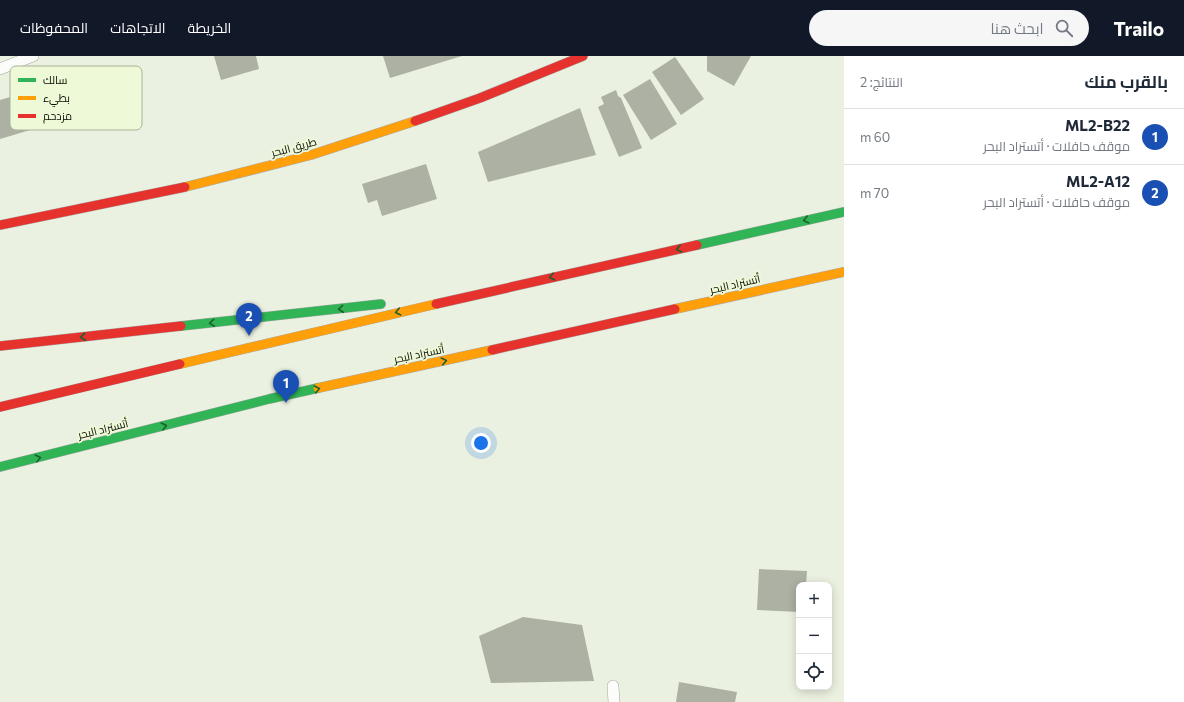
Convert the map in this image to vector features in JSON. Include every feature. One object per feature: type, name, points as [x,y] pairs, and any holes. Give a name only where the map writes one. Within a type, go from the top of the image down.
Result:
[{"type":"highway","name":"طريق البحر","points":[[0,224],[165,192],[311,155],[398,127],[480,98],[583,56]]},
{"type":"highway","points":[[0,407],[478,294],[844,212]]},
{"type":"highway","name":"أتستراد البحر","points":[[0,467],[269,399],[844,272]]},
{"type":"highway","points":[[407,301],[478,294]]},
{"type":"highway","points":[[0,346],[392,303]]},
{"type":"lane","points":[[0,69],[33,56]]},
{"type":"lane","points":[[613,686],[614,702]]},
{"type":"building","points":[[214,56],[256,56],[259,69],[221,80]]},
{"type":"building","points":[[383,56],[462,56],[390,78]]},
{"type":"building","points":[[707,56],[751,56],[734,86],[707,71]]},
{"type":"building","points":[[675,57],[704,99],[681,115],[652,72]]},
{"type":"building","points":[[650,79],[677,124],[651,140],[623,95]]},
{"type":"building","points":[[616,90],[618,96],[621,98],[642,148],[619,157],[598,107],[604,104],[601,97]]},
{"type":"building","points":[[10,97],[10,130],[30,130],[0,139],[0,100]]},
{"type":"building","points":[[580,108],[596,155],[488,182],[478,152]]},
{"type":"building","points":[[426,164],[437,199],[382,216],[377,200],[368,203],[362,184]]},
{"type":"building","points":[[759,569],[807,571],[806,582],[796,582],[796,612],[757,610]]},
{"type":"building","points":[[523,617],[582,625],[594,681],[491,683],[479,636]]},
{"type":"building","points":[[679,682],[737,692],[735,702],[676,702]]},
{"type":"traffic: fast","points":[[697,245],[844,212]]},
{"type":"traffic: fast","points":[[181,326],[381,304]]},
{"type":"traffic: fast","points":[[0,467],[318,388]]},
{"type":"traffic: slow","points":[[185,187],[311,155],[415,121]]},
{"type":"traffic: slow","points":[[675,309],[844,272]]},
{"type":"traffic: slow","points":[[180,364],[436,304]]},
{"type":"traffic: slow","points":[[318,388],[492,350]]},
{"type":"traffic: jam","points":[[415,121],[480,98],[583,56]]},
{"type":"traffic: jam","points":[[0,225],[185,187]]},
{"type":"traffic: jam","points":[[436,304],[697,245]]},
{"type":"traffic: jam","points":[[492,350],[675,309]]},
{"type":"traffic: jam","points":[[0,346],[181,326]]},
{"type":"traffic: jam","points":[[0,407],[180,364]]},
{"type":"place","name":"ML2-A12","points":[[249,336]]},
{"type":"place","name":"ML2-B22","points":[[286,403]]}]
